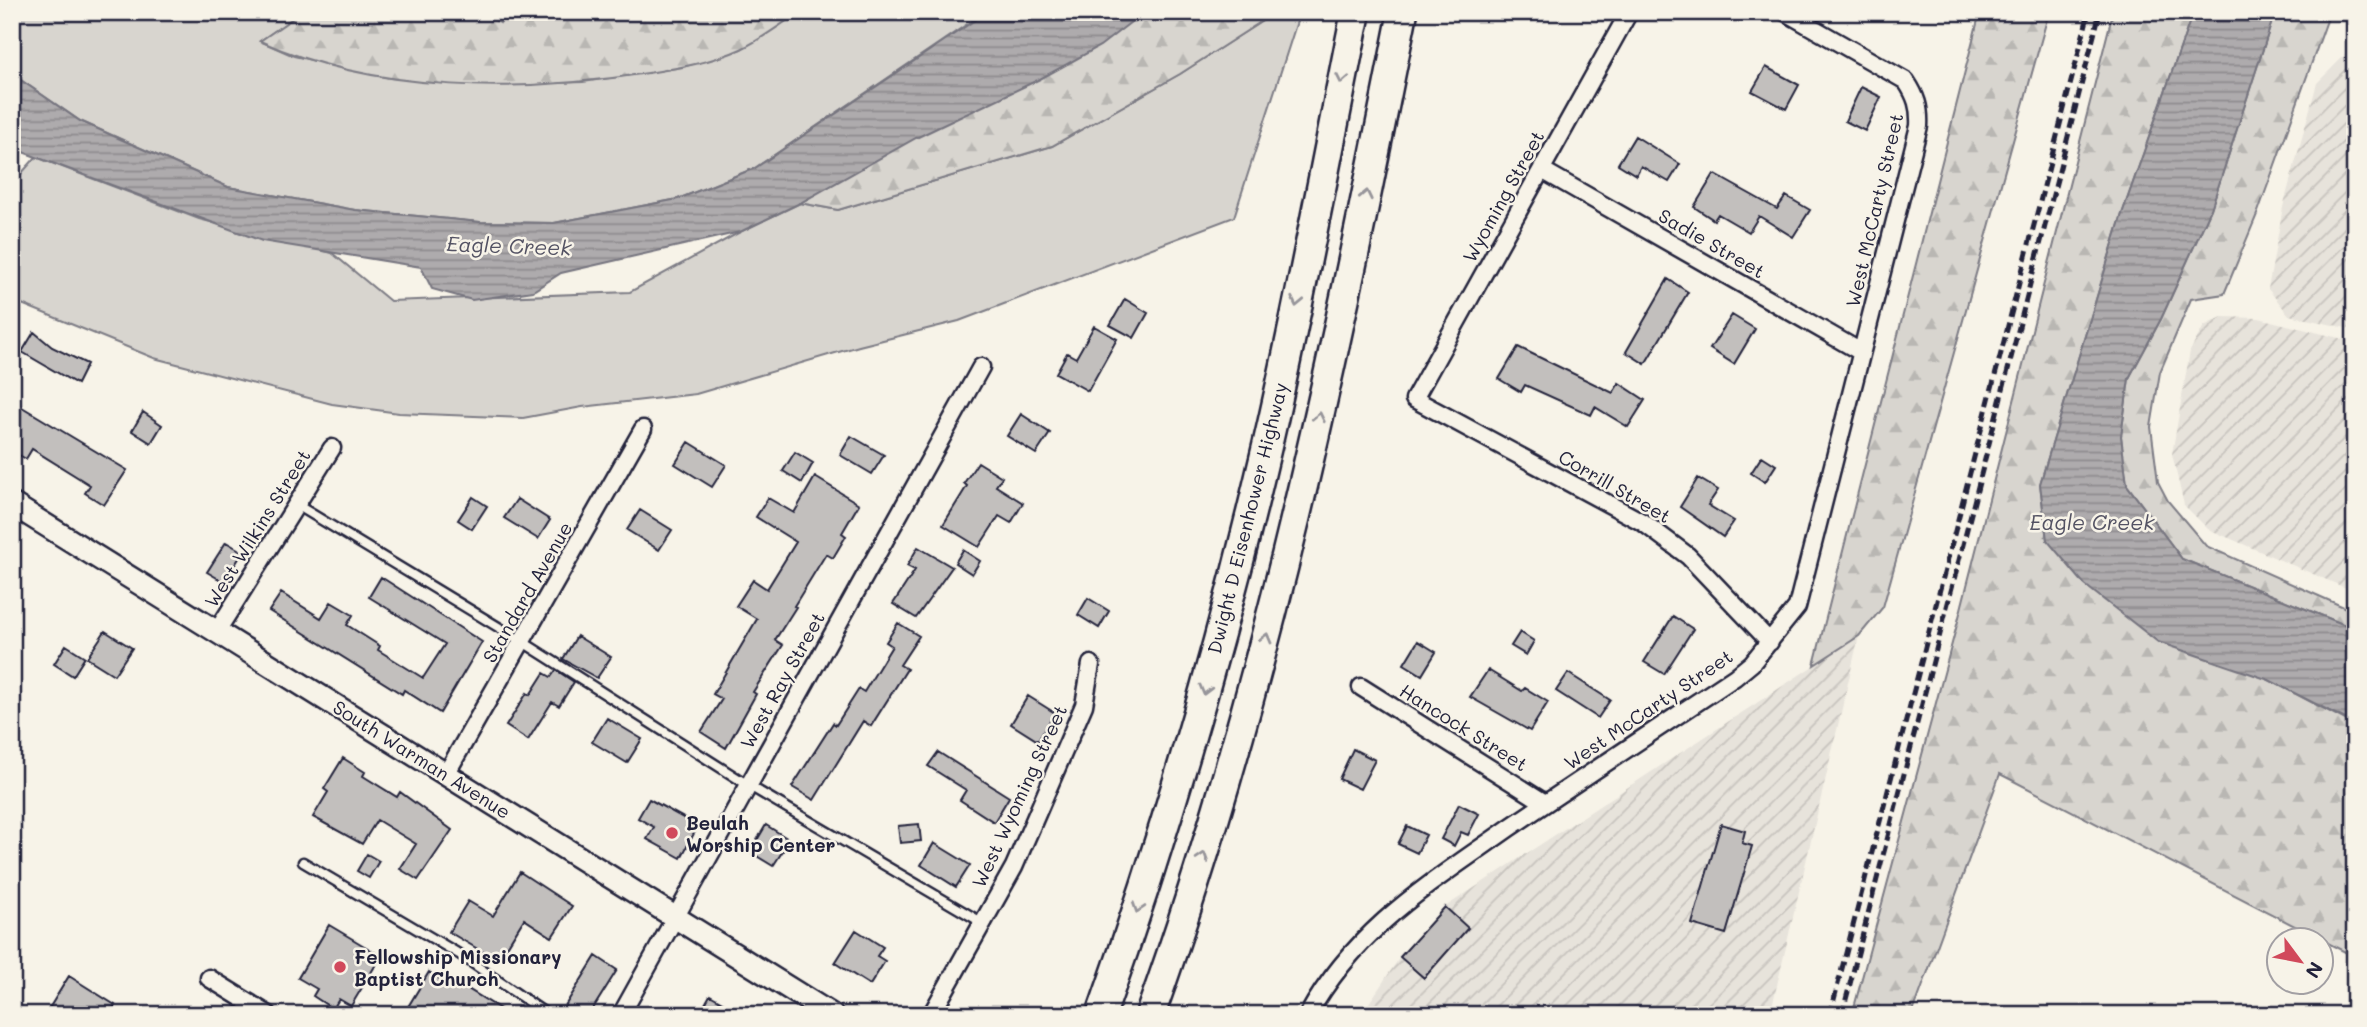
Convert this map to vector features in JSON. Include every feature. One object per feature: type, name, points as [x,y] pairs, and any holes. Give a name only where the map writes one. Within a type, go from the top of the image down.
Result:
[{"type":"highway","name":"Dwight D Eisenhower Highway","points":[[1101,1015],[1170,808],[1232,590],[1288,347],[1356,12]]},
{"type":"highway","points":[[1150,1015],[1218,809],[1284,570],[1337,334],[1403,12]]},
{"type":"main road","name":"South Warman Avenue","points":[[12,503],[832,1015]]},
{"type":"street","name":"Wyoming Street","points":[[1414,399],[1629,12]]},
{"type":"street","name":"West McCarty Street","points":[[1308,1015],[1343,961],[1380,922],[1545,803],[1735,677],[1770,642],[1797,607],[1919,126],[1920,110],[1906,81],[1786,12]]},
{"type":"street","name":"Sadie Street","points":[[1542,170],[1861,352]]},
{"type":"street","name":"West Ray Street","points":[[621,1015],[981,367]]},
{"type":"street","name":"Corrill Street","points":[[1414,399],[1644,523],[1688,556],[1770,642]]},
{"type":"street","name":"Standard Avenue","points":[[446,774],[643,429]]},
{"type":"street","name":"West Wilkins Street","points":[[217,631],[332,448]]},
{"type":"street","name":"West Wyoming Street","points":[[931,1015],[1014,867],[1084,705],[1091,664]]},
{"type":"street","name":"Hancock Street","points":[[1361,687],[1545,803]]},
{"type":"street","points":[[209,978],[269,1015]]},
{"type":"lane","points":[[297,505],[523,642],[748,785],[983,923]]},
{"type":"lane","points":[[303,862],[459,954],[548,1015]]},
{"type":"shaded area","points":[[2355,49],[2355,330],[2289,315],[2268,289],[2283,207],[2317,83],[2350,50]]},
{"type":"shaded area","points":[[2222,317],[2259,318],[2355,342],[2355,592],[2208,529],[2184,505],[2172,454],[2190,351],[2204,326]]},
{"type":"shaded area","points":[[1859,636],[1770,1015],[1361,1015],[1400,957],[1445,907]]},
{"type":"green space","points":[[12,12],[302,12],[260,41],[294,56],[390,78],[490,85],[583,82],[683,67],[741,49],[800,12],[985,12],[755,168],[678,199],[554,223],[480,222],[355,210],[228,187],[80,121],[12,74]]},
{"type":"green space","points":[[302,12],[482,12],[500,23],[506,12],[800,12],[763,37],[730,54],[695,64],[600,80],[501,86],[401,80],[305,58],[260,41]]},
{"type":"green space","points":[[1144,12],[1276,12],[1180,74],[1052,146],[838,210],[800,203],[901,145],[1061,66]]},
{"type":"green space","points":[[1276,12],[1300,12],[1234,217],[959,321],[859,346],[696,394],[582,407],[523,418],[399,413],[332,404],[154,358],[12,300],[12,184],[36,157],[199,219],[332,253],[390,301],[630,292],[740,232],[800,203],[838,210],[1052,146],[1180,74]]},
{"type":"green space","points":[[1980,12],[2049,12],[1883,607],[1859,636],[1814,665]]},
{"type":"green space","points":[[2113,12],[2193,12],[2122,214],[2040,484],[2047,540],[2269,680],[2355,725],[2355,957],[2336,947],[2336,926],[2295,926],[2000,774],[1912,1015],[1852,1015],[1958,621]]},
{"type":"green space","points":[[2275,12],[2330,12],[2258,212],[2224,294],[2191,299],[2160,372],[2151,427],[2158,482],[2168,501],[2206,546],[2355,612],[2355,629],[2182,559],[2127,485],[2121,436],[2129,378],[2161,319],[2211,209]]},
{"type":"water","name":"Eagle Creek","points":[[987,12],[1144,12],[1100,46],[1040,79],[916,138],[800,203],[740,232],[561,273],[533,291],[472,300],[432,289],[421,267],[262,241],[12,148],[12,74],[80,121],[228,187],[355,210],[480,222],[554,223],[678,199],[755,168]]},
{"type":"water","name":"Eagle Creek","points":[[2193,12],[2275,12],[2211,209],[2161,319],[2129,378],[2121,436],[2127,485],[2182,559],[2355,629],[2355,724],[2269,680],[2158,642],[2085,585],[2047,540],[2040,484],[2122,214]]},
{"type":"building","points":[[1766,67],[1799,85],[1786,109],[1752,91]]},
{"type":"building","points":[[1861,87],[1881,97],[1865,131],[1845,121]]},
{"type":"building","points":[[1635,136],[1680,164],[1669,182],[1641,166],[1636,175],[1618,164]]},
{"type":"building","points":[[1714,174],[1777,209],[1786,196],[1810,210],[1793,237],[1759,216],[1749,232],[1718,214],[1714,220],[1694,207]]},
{"type":"building","points":[[1668,279],[1688,292],[1645,364],[1626,352]]},
{"type":"building","points":[[1125,299],[1148,313],[1134,338],[1110,325]]},
{"type":"building","points":[[1732,315],[1755,329],[1734,364],[1710,349]]},
{"type":"building","points":[[1094,326],[1117,339],[1088,391],[1056,373],[1067,353],[1076,358]]},
{"type":"building","points":[[34,332],[52,347],[87,364],[77,384],[22,352]]},
{"type":"building","points":[[1518,347],[1613,393],[1619,383],[1645,400],[1628,427],[1595,407],[1591,415],[1525,385],[1521,392],[1499,379]]},
{"type":"building","points":[[12,401],[127,470],[104,505],[85,493],[90,485],[32,449],[26,459],[12,451]]},
{"type":"building","points":[[143,412],[162,425],[151,443],[132,431]]},
{"type":"building","points":[[1021,414],[1050,433],[1036,454],[1007,436]]},
{"type":"building","points":[[851,436],[884,455],[872,474],[840,455]]},
{"type":"building","points":[[689,442],[726,465],[712,487],[675,464]]},
{"type":"building","points":[[795,452],[813,463],[802,483],[783,471]]},
{"type":"building","points":[[1762,456],[1776,465],[1765,482],[1751,473]]},
{"type":"building","points":[[978,462],[1002,477],[996,486],[1023,503],[1011,523],[999,516],[979,547],[943,525]]},
{"type":"building","points":[[815,477],[859,504],[842,533],[846,536],[833,558],[826,554],[775,640],[783,645],[753,692],[756,694],[726,748],[701,732],[722,699],[713,694],[757,619],[736,606],[753,580],[767,589],[796,542],[756,517],[768,498],[794,513]]},
{"type":"building","points":[[1698,478],[1718,490],[1708,505],[1734,521],[1723,537],[1680,507]]},
{"type":"building","points":[[473,497],[487,506],[472,529],[458,520]]},
{"type":"building","points":[[517,499],[550,520],[538,539],[504,518]]},
{"type":"building","points":[[640,510],[672,530],[659,550],[627,530]]},
{"type":"building","points":[[226,542],[243,552],[224,582],[207,572]]},
{"type":"building","points":[[918,547],[952,567],[916,618],[893,604],[915,570],[907,566]]},
{"type":"building","points":[[963,550],[980,561],[972,574],[955,563]]},
{"type":"building","points":[[381,577],[482,642],[440,713],[404,690],[402,694],[269,611],[281,593],[321,618],[331,602],[353,615],[347,625],[380,646],[378,650],[423,678],[445,644],[369,597]]},
{"type":"building","points":[[1088,598],[1109,611],[1099,628],[1078,615]]},
{"type":"building","points":[[1673,616],[1693,629],[1664,674],[1644,662]]},
{"type":"building","points":[[898,623],[919,636],[900,665],[907,669],[871,726],[863,721],[814,800],[792,787],[833,723],[836,725],[859,689],[864,692],[892,646],[886,642]]},
{"type":"building","points":[[105,631],[132,648],[114,675],[87,658]]},
{"type":"building","points":[[1520,632],[1534,641],[1526,655],[1511,646]]},
{"type":"building","points":[[577,636],[611,657],[597,678],[563,659]]},
{"type":"building","points":[[1418,641],[1436,652],[1422,675],[1404,664]]},
{"type":"building","points":[[66,645],[85,657],[73,676],[54,664]]},
{"type":"building","points":[[556,670],[574,682],[559,706],[552,702],[528,740],[506,726],[527,693],[530,695],[544,673],[551,677]]},
{"type":"building","points":[[1488,670],[1522,691],[1525,688],[1548,702],[1530,731],[1470,697]]},
{"type":"building","points":[[1568,673],[1610,700],[1598,718],[1556,691]]},
{"type":"building","points":[[1028,696],[1055,713],[1038,741],[1011,724]]},
{"type":"building","points":[[607,718],[642,739],[627,763],[592,742]]},
{"type":"building","points":[[1353,749],[1375,760],[1360,789],[1339,779]]},
{"type":"building","points":[[938,752],[1009,797],[994,822],[960,800],[966,790],[928,766]]},
{"type":"building","points":[[343,758],[365,772],[363,776],[397,797],[400,792],[452,830],[418,880],[400,869],[416,844],[377,820],[362,844],[313,817],[328,792],[324,789]]},
{"type":"building","name":"Beulah Worship Center","points":[[649,799],[698,826],[681,858],[647,839],[654,827],[638,818]]},
{"type":"building","points":[[1459,804],[1479,814],[1468,835],[1461,832],[1454,846],[1441,839]]},
{"type":"building","points":[[919,824],[921,841],[900,843],[898,826]]},
{"type":"building","points":[[1721,824],[1745,831],[1742,843],[1752,846],[1726,934],[1692,924]]},
{"type":"building","points":[[766,825],[790,840],[773,866],[750,852]]},
{"type":"building","points":[[1407,826],[1426,835],[1417,853],[1398,844]]},
{"type":"building","points":[[934,843],[970,865],[956,887],[921,865]]},
{"type":"building","points":[[367,854],[379,861],[369,878],[357,871]]},
{"type":"building","points":[[520,872],[572,906],[552,937],[524,919],[498,961],[449,932],[468,901],[493,916]]},
{"type":"building","points":[[1445,907],[1468,928],[1424,978],[1400,957]]},
{"type":"building","name":"Fellowship Missionary Baptist Church","points":[[329,925],[381,956],[351,1006],[339,999],[333,1009],[313,996],[317,989],[298,978]]},
{"type":"building","points":[[856,930],[883,947],[877,956],[885,961],[870,985],[835,963]]},
{"type":"building","points":[[596,956],[617,970],[589,1015],[572,1015],[563,1009]]},
{"type":"building","points":[[429,972],[455,988],[458,983],[510,1015],[403,1015]]},
{"type":"building","points":[[69,976],[115,1005],[108,1015],[45,1015]]},
{"type":"building","points":[[710,995],[745,1015],[699,1015]]},
{"type":"railway","points":[[1830,1015],[2089,12]]},
{"type":"railway","points":[[1842,1015],[2100,12]]},
{"type":"place","name":"Beulah Worship Center","points":[[672,833]]},
{"type":"place","name":"Fellowship Missionary Baptist Church","points":[[340,967]]}]
